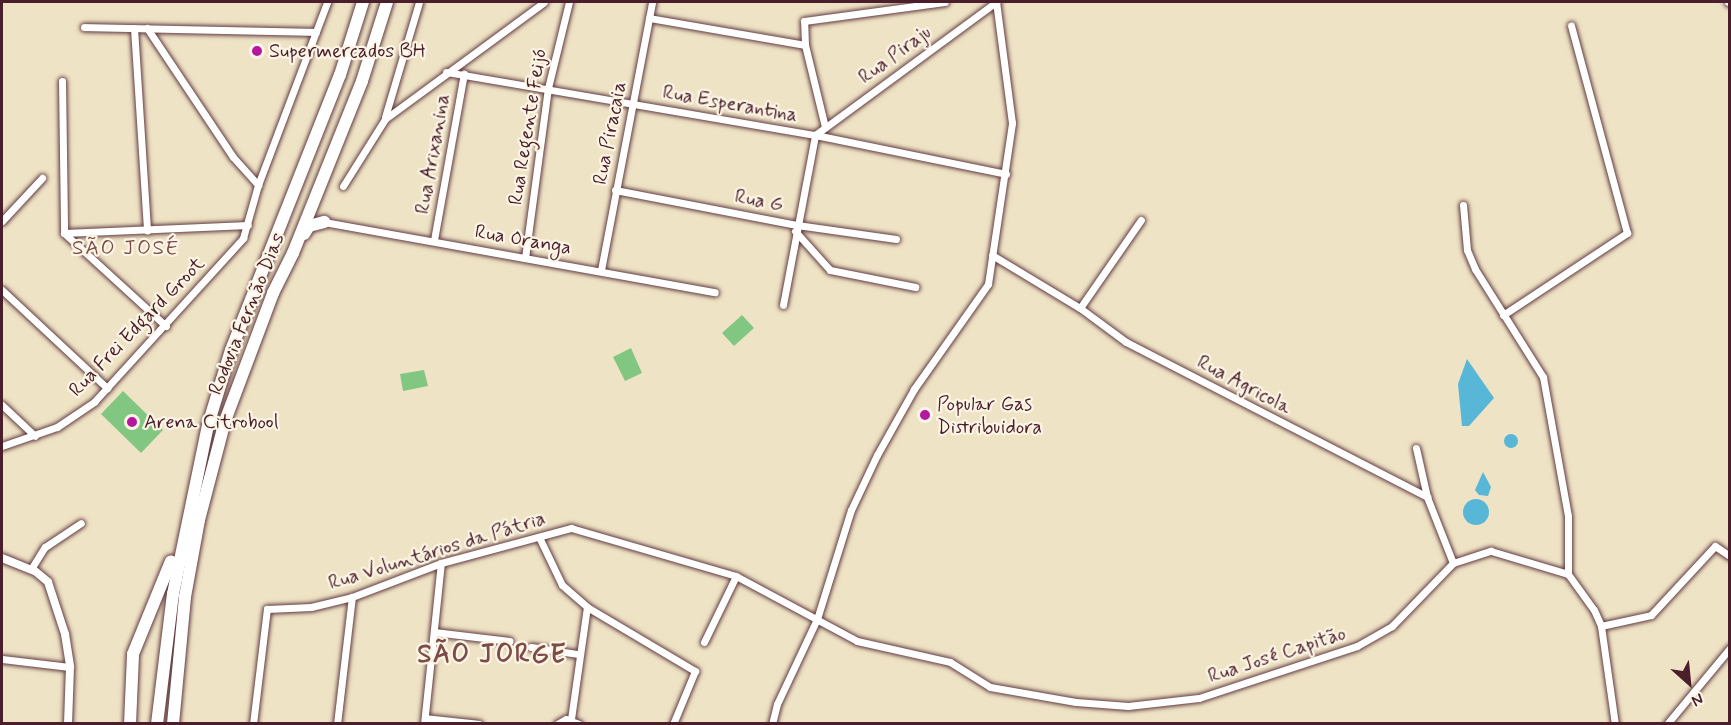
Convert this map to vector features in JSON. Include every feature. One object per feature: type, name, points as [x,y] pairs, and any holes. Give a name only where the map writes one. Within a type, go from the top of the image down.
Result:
[{"type":"highway","name":"Rodovia Fernão Dias","points":[[157,723],[173,594],[190,497],[231,350],[340,75],[363,2]]},
{"type":"highway","name":"Rodovia Fernão Dias","points":[[173,723],[185,597],[199,520],[237,385],[362,81],[387,2]]},
{"type":"highway","points":[[293,253],[309,226],[324,222]]},
{"type":"highway","points":[[130,723],[133,654],[168,573],[182,512],[190,497]]},
{"type":"street","name":"Rua Frei Edgard Groot","points":[[2,446],[57,428],[106,388],[166,326],[243,238],[258,185],[327,2]]},
{"type":"street","points":[[343,186],[385,119],[418,2]]},
{"type":"street","points":[[385,119],[544,2]]},
{"type":"street","name":"Rua Regente Feijó","points":[[525,258],[548,88],[569,2]]},
{"type":"street","name":"Rua Piracaia","points":[[601,270],[652,2]]},
{"type":"street","points":[[825,128],[805,45],[804,21],[945,2]]},
{"type":"street","points":[[772,723],[777,704],[817,619],[843,532],[877,455],[914,389],[988,284],[1012,123],[996,2]]},
{"type":"street","name":"Rua Piraju","points":[[815,135],[996,2]]},
{"type":"street","points":[[649,18],[805,45]]},
{"type":"street","points":[[1503,315],[1627,233],[1571,25]]},
{"type":"street","points":[[84,27],[316,32]]},
{"type":"street","points":[[134,28],[147,231]]},
{"type":"street","points":[[147,28],[233,157],[258,185]]},
{"type":"street","name":"Rua Esperantina","points":[[446,72],[815,135],[1006,174]]},
{"type":"street","name":"Rua Arixanina","points":[[434,240],[464,74]]},
{"type":"street","points":[[62,81],[64,233],[166,326]]},
{"type":"street","points":[[783,305],[815,135]]},
{"type":"street","points":[[2,221],[42,178]]},
{"type":"street","name":"Rua G","points":[[615,190],[796,228],[896,239]]},
{"type":"street","points":[[1463,205],[1467,250],[1503,315],[1543,376],[1568,516],[1568,574],[1601,626],[1615,723]]},
{"type":"street","points":[[1080,308],[1141,220]]},
{"type":"street","name":"Rua Oranga","points":[[324,222],[715,292]]},
{"type":"street","points":[[64,233],[248,225]]},
{"type":"street","points":[[796,228],[830,270],[915,286]]},
{"type":"street","name":"Rua Agricola","points":[[992,255],[1080,308],[1126,342],[1427,497]]},
{"type":"street","points":[[2,290],[106,388]]},
{"type":"street","points":[[2,405],[35,436]]},
{"type":"street","points":[[1416,448],[1427,497],[1453,563]]},
{"type":"street","points":[[31,569],[45,547],[81,523]]},
{"type":"street","name":"Rua Voluntários da Pátria","points":[[253,723],[267,609],[311,607],[352,597],[441,563],[571,528],[587,530],[736,576],[817,619]]},
{"type":"street","points":[[539,537],[562,585],[588,608],[696,674],[673,723]]},
{"type":"street","points":[[1601,626],[1651,615],[1715,546],[1730,556]]},
{"type":"street","name":"Rua José Capitão","points":[[817,619],[857,641],[951,662],[990,687],[1013,693],[1128,706],[1175,703],[1375,638],[1453,563],[1491,551],[1568,574]]},
{"type":"street","points":[[2,558],[31,569],[48,582],[65,634],[70,667],[68,723]]},
{"type":"street","points":[[441,563],[424,721],[479,723]]},
{"type":"street","points":[[704,642],[736,576]]},
{"type":"street","points":[[337,723],[352,597]]},
{"type":"street","points":[[571,719],[578,654],[588,608]]},
{"type":"street","points":[[434,632],[508,641]]},
{"type":"street","points":[[531,647],[578,654]]},
{"type":"street","points":[[1667,723],[1730,648]]},
{"type":"street","points":[[2,659],[70,667]]},
{"type":"street","points":[[558,723],[571,719],[579,723]]},
{"type":"green space","points":[[742,315],[754,328],[734,346],[722,333]]},
{"type":"green space","points":[[631,348],[642,373],[625,381],[613,357]]},
{"type":"green space","points":[[424,370],[428,386],[403,391],[400,374]]},
{"type":"green space","name":"Arena Citrobool","points":[[123,391],[163,430],[141,453],[101,414]]},
{"type":"water","points":[[1467,359],[1494,398],[1469,426],[1462,426],[1458,384]]},
{"type":"water","points":[[1508,434],[1514,434],[1518,441],[1514,448],[1508,448],[1504,444],[1504,438]]},
{"type":"water","points":[[1483,472],[1491,487],[1488,496],[1479,495],[1475,490]]},
{"type":"water","points":[[1476,499],[1485,503],[1489,512],[1485,521],[1476,525],[1467,521],[1463,512],[1467,503]]},
{"type":"place","name":"Supermercados BH","points":[[257,51]]},
{"type":"place","name":"Popular Gas Distribuidora","points":[[925,415]]},
{"type":"place","name":"Arena Citrobool","points":[[132,422]]},
{"type":"district","name":"SÃO JOSÉ","points":[[126,248]]},
{"type":"district","name":"SÃO JORGE","points":[[492,656]]}]
